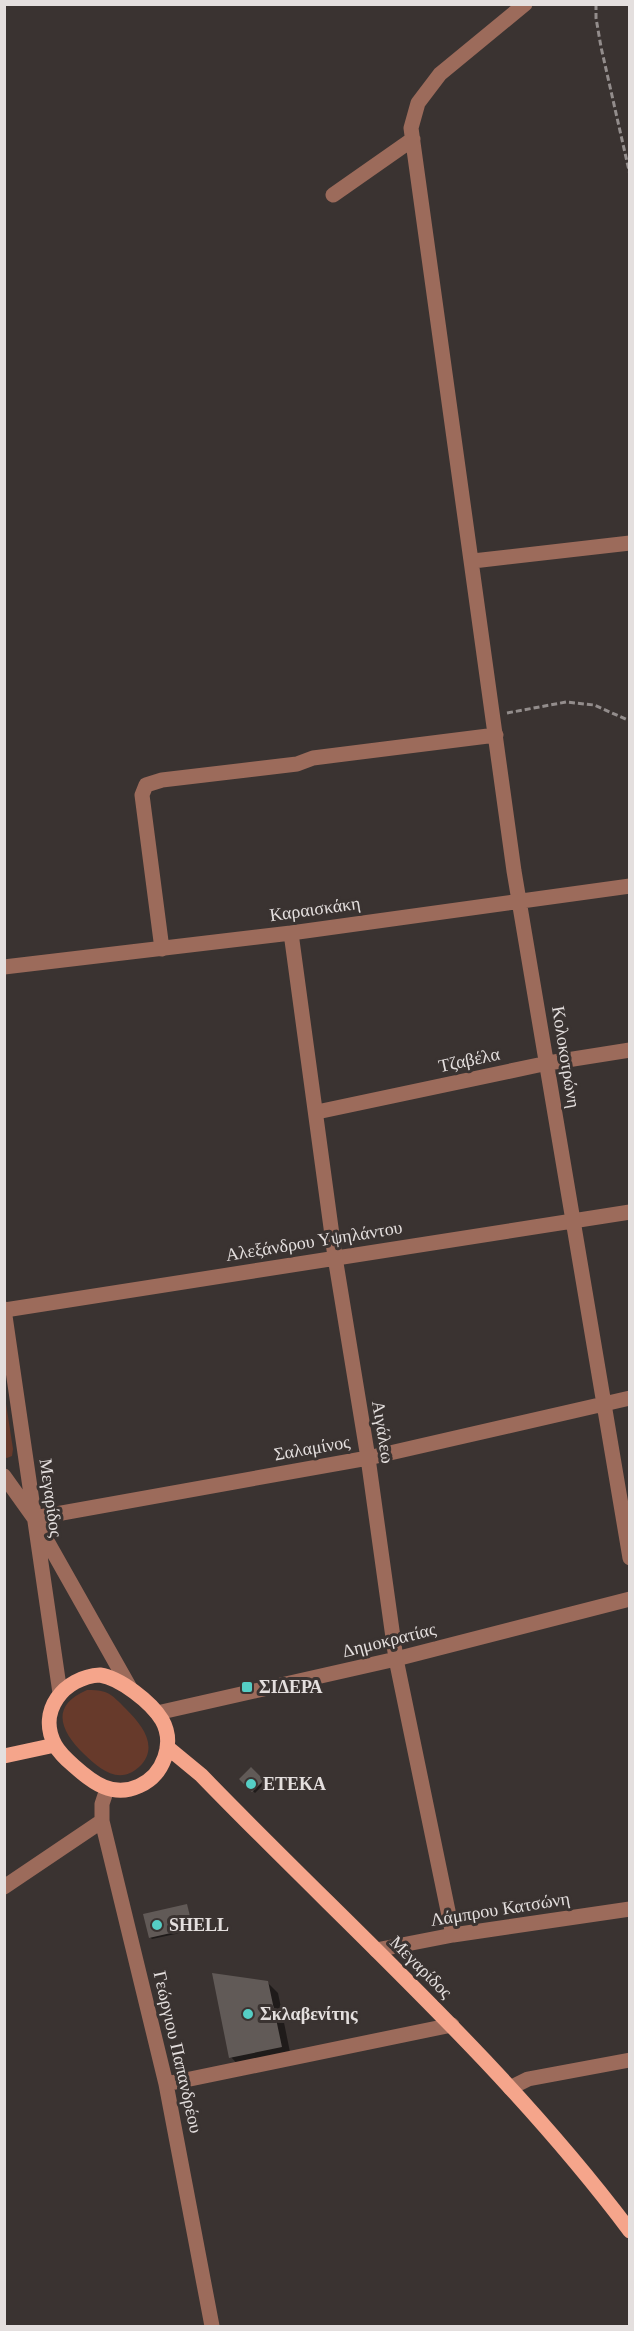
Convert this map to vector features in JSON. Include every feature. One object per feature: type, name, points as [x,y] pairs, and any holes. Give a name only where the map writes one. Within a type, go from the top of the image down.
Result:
[{"type":"main road","points":[[91,1676],[109,1677],[130,1688],[157,1713],[165,1728],[167,1747],[161,1766],[146,1783],[131,1789],[107,1789],[87,1778],[65,1758],[55,1745],[49,1726],[50,1715],[60,1693],[75,1681],[91,1676]]},
{"type":"main road","points":[[4,1756],[55,1745]]},
{"type":"main road","name":"Μεγαρίδος","points":[[167,1747],[201,1775],[452,2025],[554,2135],[630,2231]]},
{"type":"street","name":"Κολοκοτρώνη","points":[[525,4],[440,74],[428,88],[417,103],[413,116],[413,139],[514,871],[521,900],[630,1558]]},
{"type":"street","points":[[333,195],[413,139]]},
{"type":"street","points":[[473,561],[630,543]]},
{"type":"street","points":[[162,949],[142,795],[146,785],[162,780],[297,764],[313,758],[496,735]]},
{"type":"street","name":"Καραισκάκη","points":[[4,967],[291,933],[630,886]]},
{"type":"street","name":"Αιγάλεω","points":[[291,933],[335,1257],[368,1458],[396,1659],[453,1935]]},
{"type":"street","name":"Τζαβέλα","points":[[316,1112],[548,1063],[630,1050]]},
{"type":"street","name":"Αλεξάνδρου Υψηλάντου","points":[[5,1310],[630,1212]]},
{"type":"street","name":"Μεγαρίδος","points":[[5,1310],[60,1693]]},
{"type":"street","name":"Σαλαμίνος","points":[[34,1518],[368,1458],[630,1398]]},
{"type":"street","points":[[4,1476],[34,1518],[130,1688]]},
{"type":"street","name":"Δημοκρατίας","points":[[157,1713],[396,1659],[630,1599]]},
{"type":"street","name":"Γεώργιου Παπανδρέου","points":[[107,1789],[102,1804],[102,1821],[166,2084],[212,2326]]},
{"type":"street","points":[[4,1887],[102,1821]]},
{"type":"street","name":"Λάμπρου Κατσώνη","points":[[376,1950],[453,1935],[630,1909]]},
{"type":"street","points":[[166,2084],[452,2025]]},
{"type":"street","points":[[510,2088],[528,2079],[630,2060]]},
{"type":"path","points":[[596,4],[601,47],[630,175]]},
{"type":"path","points":[[493,716],[566,702],[594,705],[630,722]]},
{"type":"shaded area","points":[[5,1397],[13,1449],[12,1456],[7,1458],[4,1457]]},
{"type":"shaded area","points":[[87,1690],[102,1691],[111,1695],[143,1729],[148,1752],[139,1767],[131,1772],[124,1775],[109,1773],[96,1765],[69,1737],[63,1720],[63,1711],[75,1696]]},
{"type":"building","points":[[251,1767],[264,1780],[252,1792],[239,1779]]},
{"type":"building","points":[[187,1904],[193,1928],[149,1938],[143,1914]]},
{"type":"building","name":"Σκλαβενίτης","points":[[212,1973],[268,1981],[282,2047],[229,2058]]},
{"type":"place","name":"ΣΙΔΕΡΑ","points":[[247,1687]]},
{"type":"place","name":"ΕΤΕΚΑ","points":[[251,1784]]},
{"type":"place","name":"SHELL","points":[[157,1925]]},
{"type":"place","name":"Σκλαβενίτης","points":[[248,2014]]}]
